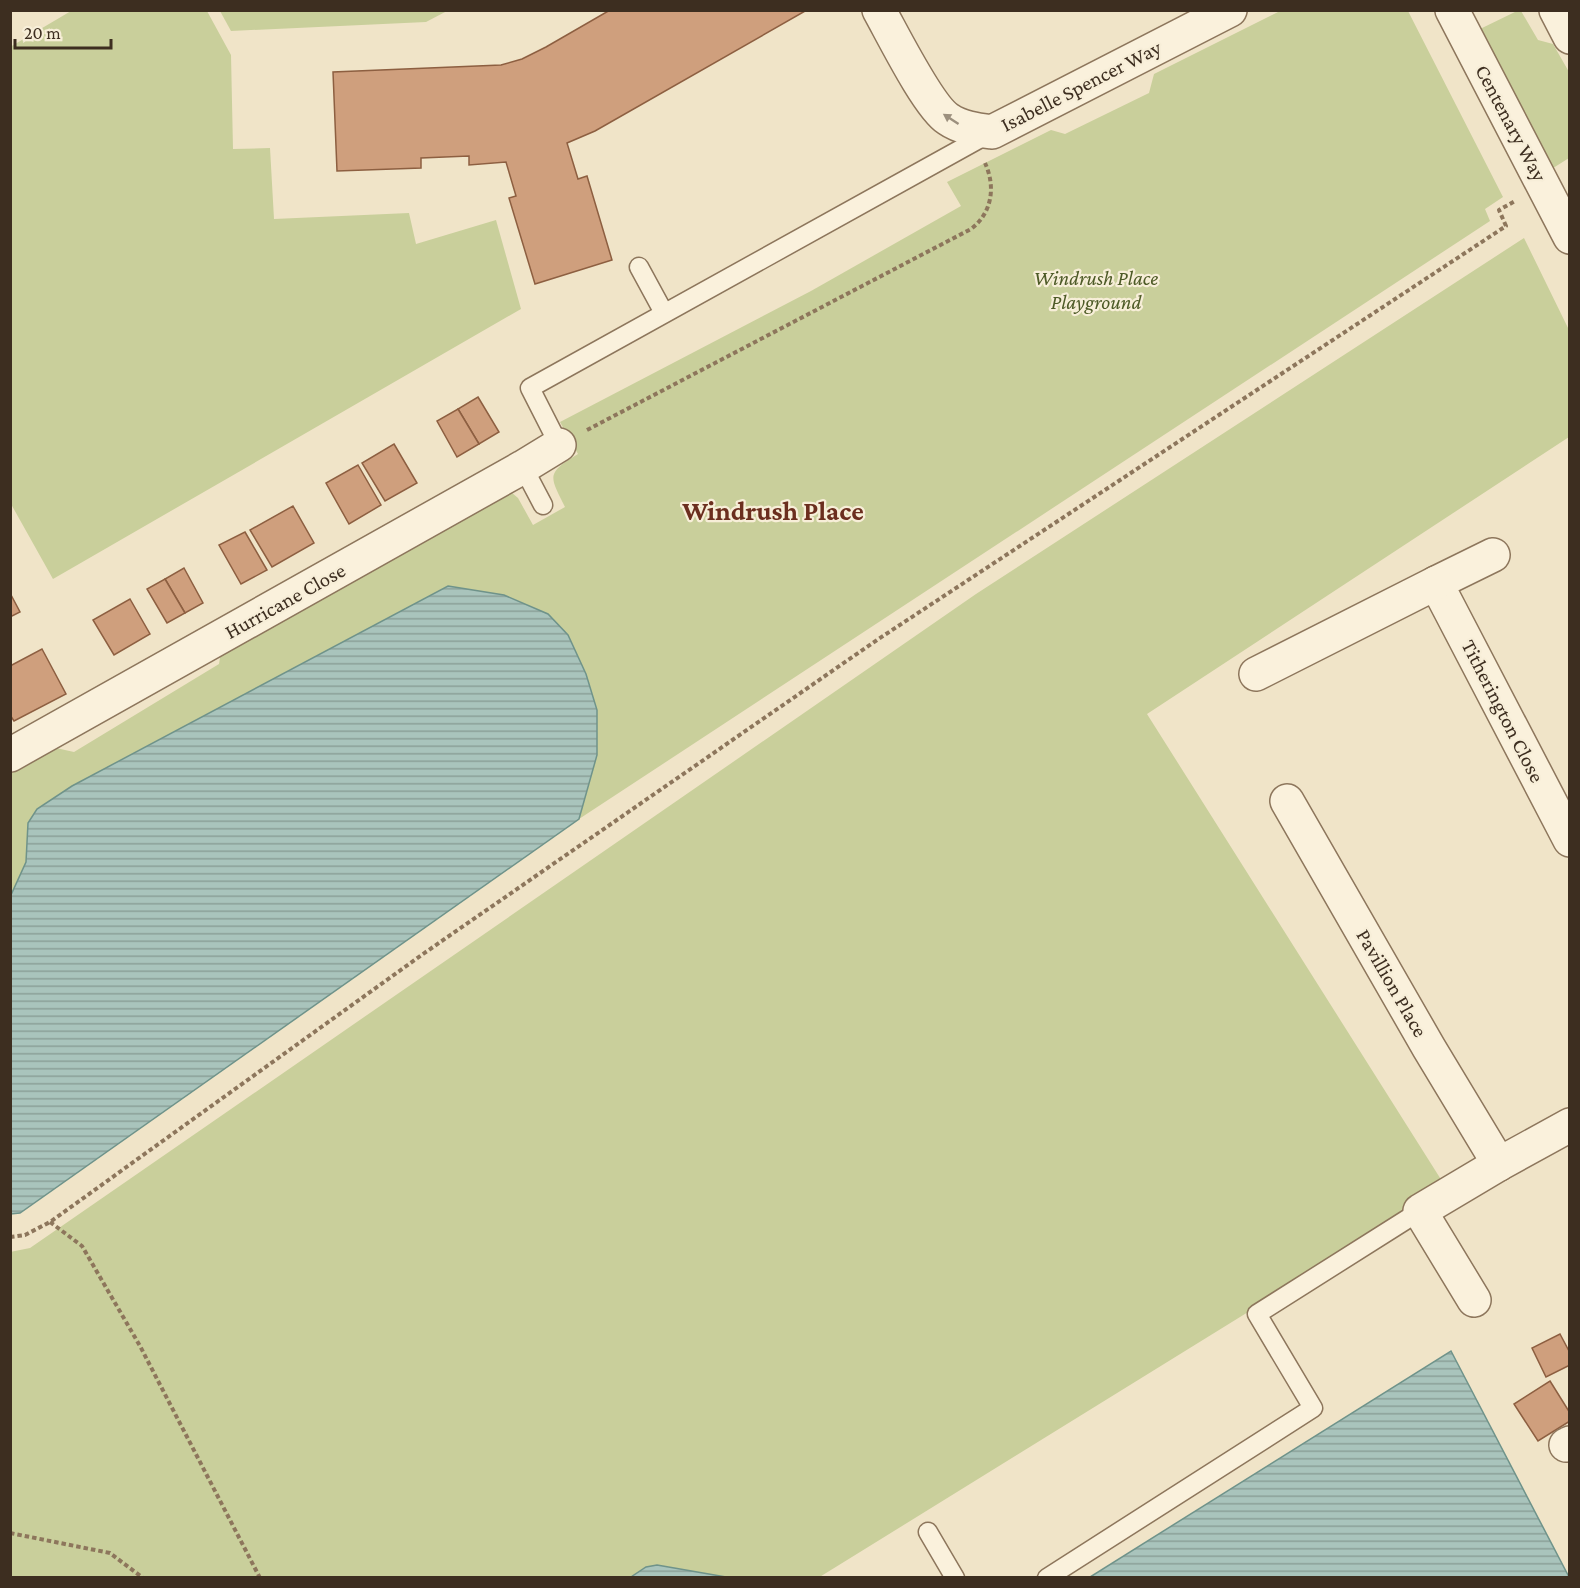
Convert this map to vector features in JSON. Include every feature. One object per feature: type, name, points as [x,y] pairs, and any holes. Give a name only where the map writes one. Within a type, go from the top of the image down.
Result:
[{"type":"street","name":"Isabelle Spencer Way","points":[[879,10],[930,99],[947,119],[983,137],[1230,10]]},
{"type":"street","name":"Centenary Way","points":[[1452,10],[1569,237]]},
{"type":"street","points":[[1556,10],[1569,37]]},
{"type":"street","name":"Hurricane Close","points":[[10,756],[559,445]]},
{"type":"street","points":[[1256,674],[1493,555]]},
{"type":"street","name":"Titherington Close","points":[[1436,583],[1569,840]]},
{"type":"street","name":"Pavillion Place","points":[[1287,801],[1498,1164]]},
{"type":"street","points":[[1473,1300],[1420,1211],[1569,1125]]},
{"type":"lane","points":[[559,445],[530,388],[983,137]]},
{"type":"lane","points":[[639,267],[664,313]]},
{"type":"lane","points":[[523,467],[543,505]]},
{"type":"lane","points":[[1047,1578],[1313,1408],[1257,1314],[1420,1211]]},
{"type":"lane","points":[[928,1532],[955,1578]]},
{"type":"path","points":[[559,445],[971,229],[986,213],[991,195],[983,137]]},
{"type":"path","points":[[10,1237],[25,1235],[50,1222],[423,954],[877,640],[1506,226],[1498,210],[1543,184]]},
{"type":"path","points":[[50,1222],[82,1245],[140,1346],[260,1578]]},
{"type":"path","points":[[10,1533],[110,1553],[143,1578]]},
{"type":"green space","points":[[71,11],[207,11],[231,55],[233,149],[270,148],[274,219],[409,213],[416,244],[496,220],[521,309],[53,579],[11,504],[10,47]]},
{"type":"green space","points":[[220,11],[447,11],[426,22],[231,31]]},
{"type":"green space","name":"Windrush Place Playground","points":[[1280,11],[1408,11],[1503,197],[1485,209],[1490,221],[579,819],[597,755],[548,614],[504,595],[448,586],[72,786],[37,809],[28,823],[26,862],[11,895],[11,773],[56,748],[74,752],[219,664],[221,651],[511,492],[518,498],[533,525],[565,507],[554,482],[555,471],[578,454],[560,422],[811,291],[961,206],[947,182],[1051,130],[1065,134],[1149,93],[1154,74]]},
{"type":"green space","points":[[1521,11],[1538,40],[1553,44],[1569,72],[1569,158],[1550,170],[1480,29]]},
{"type":"green space","points":[[1524,238],[1569,330],[1569,437],[1147,714],[1447,1189],[818,1578],[726,1577],[657,1565],[646,1567],[631,1578],[11,1577],[10,1252],[30,1248],[976,594]]},
{"type":"water","points":[[448,586],[504,595],[548,614],[568,635],[586,674],[597,710],[597,755],[579,819],[20,1213],[11,1214],[11,895],[26,862],[28,823],[37,809],[72,786]]},
{"type":"water","points":[[1451,1351],[1569,1577],[1090,1577]]},
{"type":"water","points":[[657,1565],[726,1577],[631,1577],[646,1567]]},
{"type":"building","points":[[610,10],[807,10],[595,131],[567,143],[578,179],[587,176],[612,260],[535,284],[509,198],[516,196],[506,162],[469,165],[469,156],[421,158],[421,168],[337,171],[333,72],[501,65],[522,59],[546,47]]},
{"type":"building","points":[[478,397],[499,432],[479,444],[458,409]]},
{"type":"building","points":[[458,409],[479,444],[457,457],[437,421]]},
{"type":"building","points":[[394,444],[417,483],[385,501],[362,463]]},
{"type":"building","points":[[358,465],[381,505],[349,524],[326,483]]},
{"type":"building","points":[[293,506],[314,543],[272,567],[250,530]]},
{"type":"building","points":[[245,532],[267,570],[241,584],[219,545]]},
{"type":"building","points":[[184,568],[203,603],[185,613],[165,579]]},
{"type":"building","points":[[165,579],[185,613],[167,623],[147,589]]},
{"type":"building","points":[[10,593],[20,612],[10,617]]},
{"type":"building","points":[[130,599],[150,634],[114,655],[93,620]]},
{"type":"building","points":[[42,649],[66,694],[14,721],[10,715],[10,666]]},
{"type":"building","points":[[1560,1334],[1570,1353],[1570,1365],[1546,1377],[1532,1348]]},
{"type":"building","points":[[1550,1381],[1570,1413],[1570,1421],[1538,1441],[1514,1404]]},
{"type":"district","name":"Windrush Place","points":[[773,511]]}]
